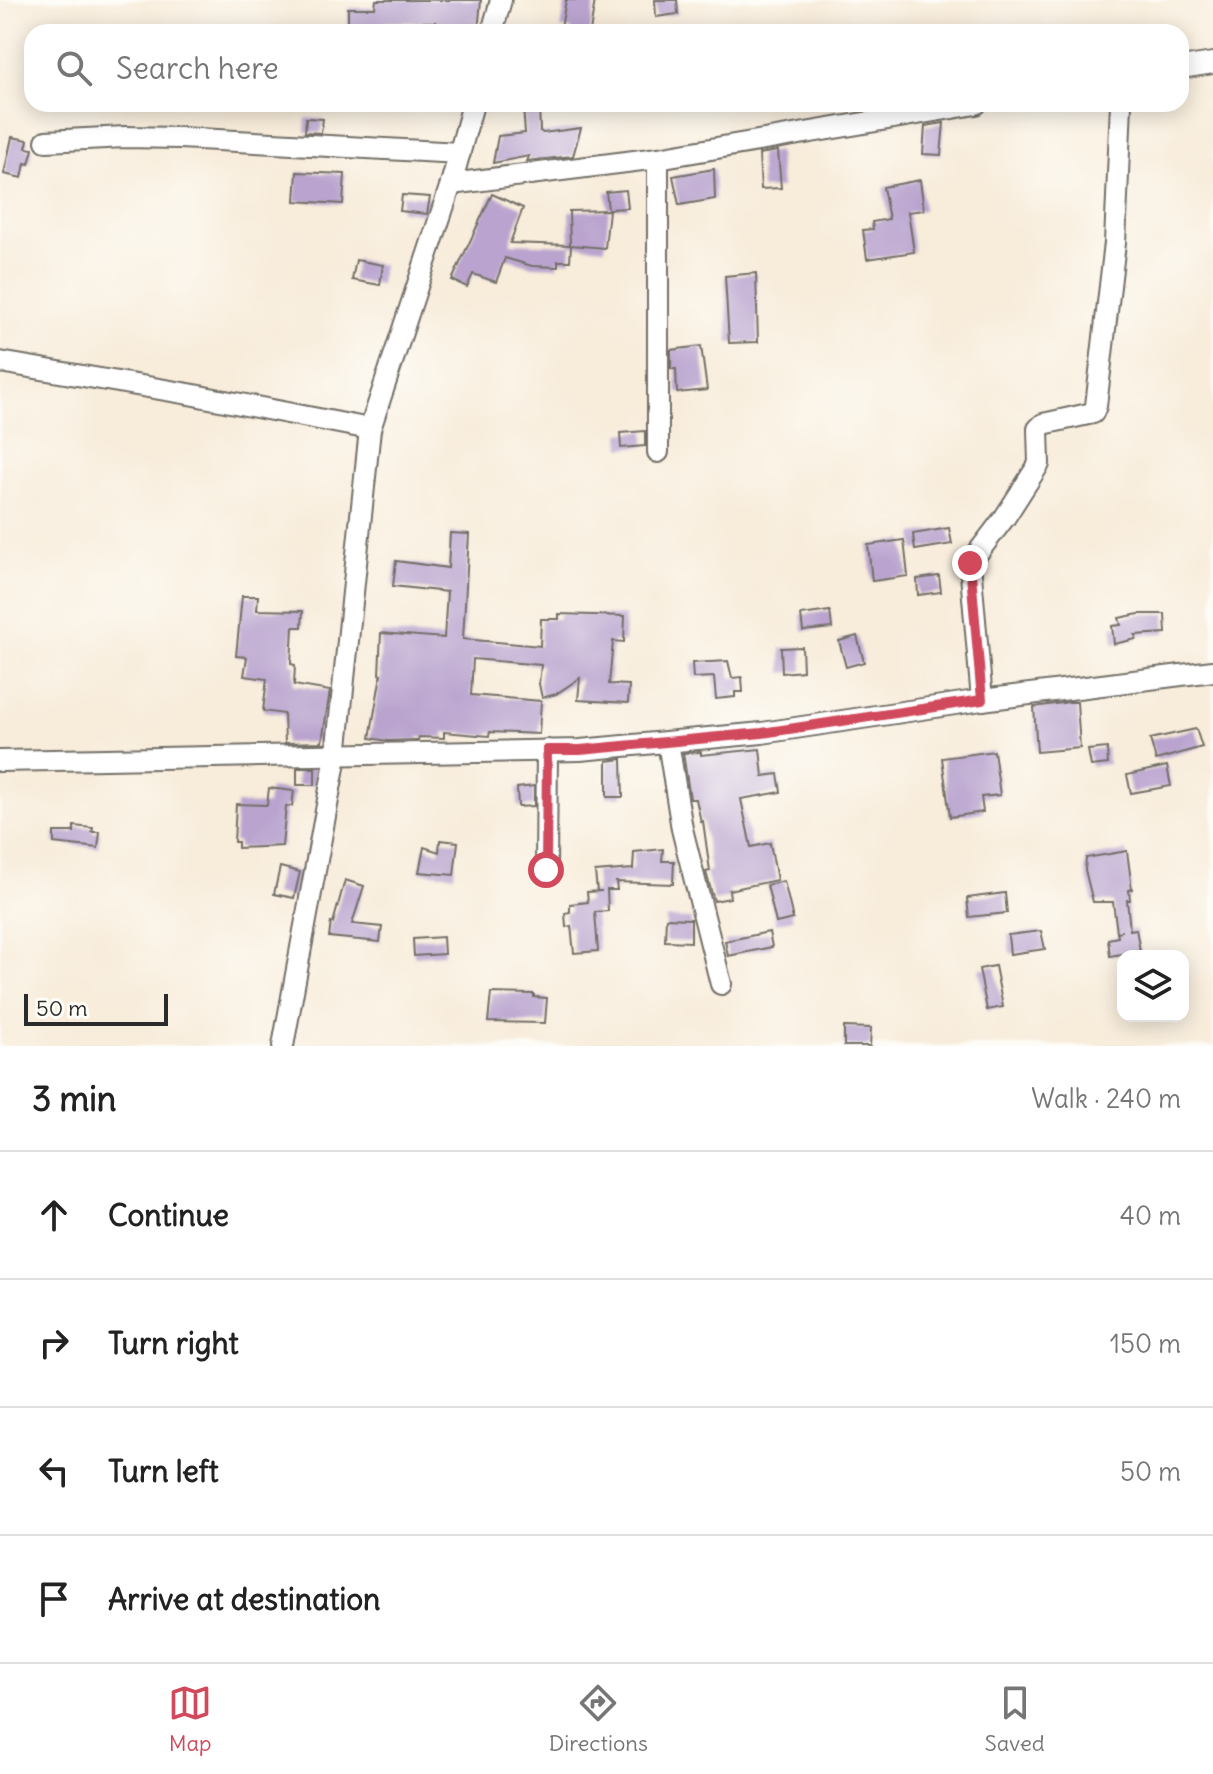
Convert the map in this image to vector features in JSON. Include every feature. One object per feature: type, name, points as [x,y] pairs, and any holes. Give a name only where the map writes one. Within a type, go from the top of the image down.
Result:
[{"type":"street","points":[[494,24],[501,0]]},
{"type":"street","points":[[1189,67],[1213,63]]},
{"type":"street","points":[[283,1046],[336,756],[370,429],[451,184],[471,112]]},
{"type":"street","points":[[451,184],[658,158],[929,112]]},
{"type":"street","points":[[982,700],[970,563],[1005,517],[1039,464],[1038,429],[1043,424],[1093,413],[1096,406],[1115,243],[1121,112]]},
{"type":"street","points":[[46,141],[180,138],[460,153]]},
{"type":"street","points":[[658,158],[658,452]]},
{"type":"street","points":[[0,362],[370,429]]},
{"type":"street","points":[[0,761],[580,750],[762,733],[982,700],[1213,671]]},
{"type":"street","points":[[668,742],[682,829],[721,984]]},
{"type":"street","points":[[546,870],[547,750]]},
{"type":"building","points":[[376,0],[481,0],[479,24],[348,24],[348,8],[375,8]]},
{"type":"building","points":[[566,0],[595,0],[591,24],[562,24]]},
{"type":"building","points":[[655,0],[677,0],[678,14],[656,17]]},
{"type":"building","points":[[523,112],[539,112],[540,131],[543,133],[581,128],[573,156],[527,161],[529,156],[493,163],[498,136],[525,133]]},
{"type":"building","points":[[306,118],[323,119],[321,133],[305,132]]},
{"type":"building","points":[[944,123],[941,155],[923,154],[925,126]]},
{"type":"building","points":[[12,137],[28,140],[26,148],[33,149],[29,164],[25,163],[22,178],[4,174]]},
{"type":"building","points":[[778,151],[781,188],[761,189],[759,154]]},
{"type":"building","points":[[714,169],[715,199],[679,205],[673,176]]},
{"type":"building","points":[[297,172],[345,174],[343,204],[295,201]]},
{"type":"building","points":[[920,180],[924,210],[908,212],[914,252],[867,259],[863,230],[873,229],[872,222],[889,219],[883,187]]},
{"type":"building","points":[[626,190],[628,208],[608,209],[606,192]]},
{"type":"building","points":[[492,194],[523,208],[510,243],[570,245],[569,211],[609,210],[605,248],[571,245],[570,261],[558,261],[558,267],[532,266],[505,258],[496,282],[473,274],[467,287],[452,280]]},
{"type":"building","points":[[402,195],[430,197],[427,214],[400,211]]},
{"type":"building","points":[[356,260],[383,265],[380,285],[352,280]]},
{"type":"building","points":[[756,273],[758,342],[729,343],[725,276]]},
{"type":"building","points":[[701,346],[707,390],[677,393],[676,369],[671,369],[671,350]]},
{"type":"building","points":[[645,431],[645,446],[621,448],[620,433]]},
{"type":"building","points":[[949,528],[952,544],[915,550],[913,534]]},
{"type":"building","points":[[450,533],[469,534],[463,639],[540,646],[541,619],[559,619],[559,614],[625,616],[624,642],[613,641],[609,684],[629,685],[628,703],[578,700],[580,678],[556,694],[542,698],[539,684],[541,665],[473,659],[471,695],[541,701],[539,734],[490,732],[489,736],[444,732],[444,738],[388,741],[370,738],[381,675],[381,633],[444,638],[447,592],[393,586],[396,561],[448,568]]},
{"type":"building","points":[[904,540],[908,576],[872,581],[868,545]]},
{"type":"building","points":[[939,576],[941,592],[918,595],[917,579]]},
{"type":"building","points":[[242,596],[258,596],[257,610],[303,611],[302,627],[293,627],[291,664],[295,665],[294,685],[330,691],[322,742],[285,743],[284,714],[263,711],[267,679],[244,676],[247,657],[236,656]]},
{"type":"building","points":[[830,611],[832,628],[803,631],[801,615]]},
{"type":"building","points":[[1165,614],[1166,633],[1135,635],[1136,639],[1114,644],[1112,626],[1121,625],[1119,618]]},
{"type":"building","points":[[857,636],[864,662],[846,667],[839,641]]},
{"type":"building","points":[[802,647],[803,671],[782,673],[781,648]]},
{"type":"building","points":[[728,661],[732,678],[742,677],[743,692],[735,692],[735,697],[716,699],[714,677],[693,678],[692,663]]},
{"type":"building","points":[[1077,702],[1080,748],[1037,752],[1034,707]]},
{"type":"building","points":[[1196,729],[1202,747],[1156,760],[1150,739]]},
{"type":"building","points":[[1107,748],[1108,764],[1091,766],[1088,750]]},
{"type":"building","points":[[760,749],[763,776],[778,774],[781,792],[741,799],[751,847],[770,843],[777,880],[729,890],[730,898],[714,901],[706,872],[710,871],[703,821],[696,799],[690,799],[683,753],[701,752],[701,755]]},
{"type":"building","points":[[994,751],[1000,795],[981,797],[983,812],[950,817],[942,758]]},
{"type":"building","points":[[622,759],[623,797],[607,797],[607,761]]},
{"type":"building","points":[[1167,766],[1171,786],[1131,793],[1127,775]]},
{"type":"building","points":[[297,768],[315,768],[315,785],[297,785]]},
{"type":"building","points":[[534,786],[534,806],[518,807],[517,788]]},
{"type":"building","points":[[269,788],[294,791],[292,806],[286,806],[282,846],[238,848],[238,842],[234,842],[236,804],[267,805]]},
{"type":"building","points":[[74,826],[100,832],[98,848],[54,843],[54,832],[74,832]]},
{"type":"building","points":[[440,840],[458,842],[454,875],[419,872],[424,847],[439,852]]},
{"type":"building","points":[[663,849],[662,861],[674,861],[673,884],[616,882],[617,890],[607,890],[608,911],[595,912],[598,951],[574,953],[571,926],[566,927],[565,913],[570,912],[570,904],[588,902],[587,892],[602,891],[597,891],[595,872],[633,869],[634,852]]},
{"type":"building","points":[[1127,851],[1132,889],[1129,890],[1130,900],[1127,900],[1130,930],[1136,929],[1140,950],[1117,950],[1117,955],[1110,956],[1108,939],[1118,937],[1113,902],[1093,902],[1085,870],[1086,858]]},
{"type":"building","points":[[280,867],[300,872],[294,898],[274,894]]},
{"type":"building","points":[[345,880],[364,886],[352,924],[382,927],[380,942],[329,937]]},
{"type":"building","points":[[784,881],[793,919],[776,923],[767,885]]},
{"type":"building","points":[[1005,893],[1007,913],[969,917],[967,898]]},
{"type":"building","points":[[666,918],[691,919],[691,942],[665,941]]},
{"type":"building","points":[[1041,931],[1045,949],[1010,954],[1008,935]]},
{"type":"building","points":[[769,932],[772,947],[728,956],[725,941]]},
{"type":"building","points":[[443,937],[444,954],[414,956],[413,939]]},
{"type":"building","points":[[995,966],[1003,1007],[987,1010],[979,969]]},
{"type":"building","points":[[491,993],[534,994],[534,997],[547,998],[545,1023],[488,1022]]},
{"type":"building","points":[[844,1027],[871,1028],[870,1046],[844,1046]]},
{"type":"route","points":[[546,870],[547,750],[580,750],[762,733],[982,700],[970,563]]}]
